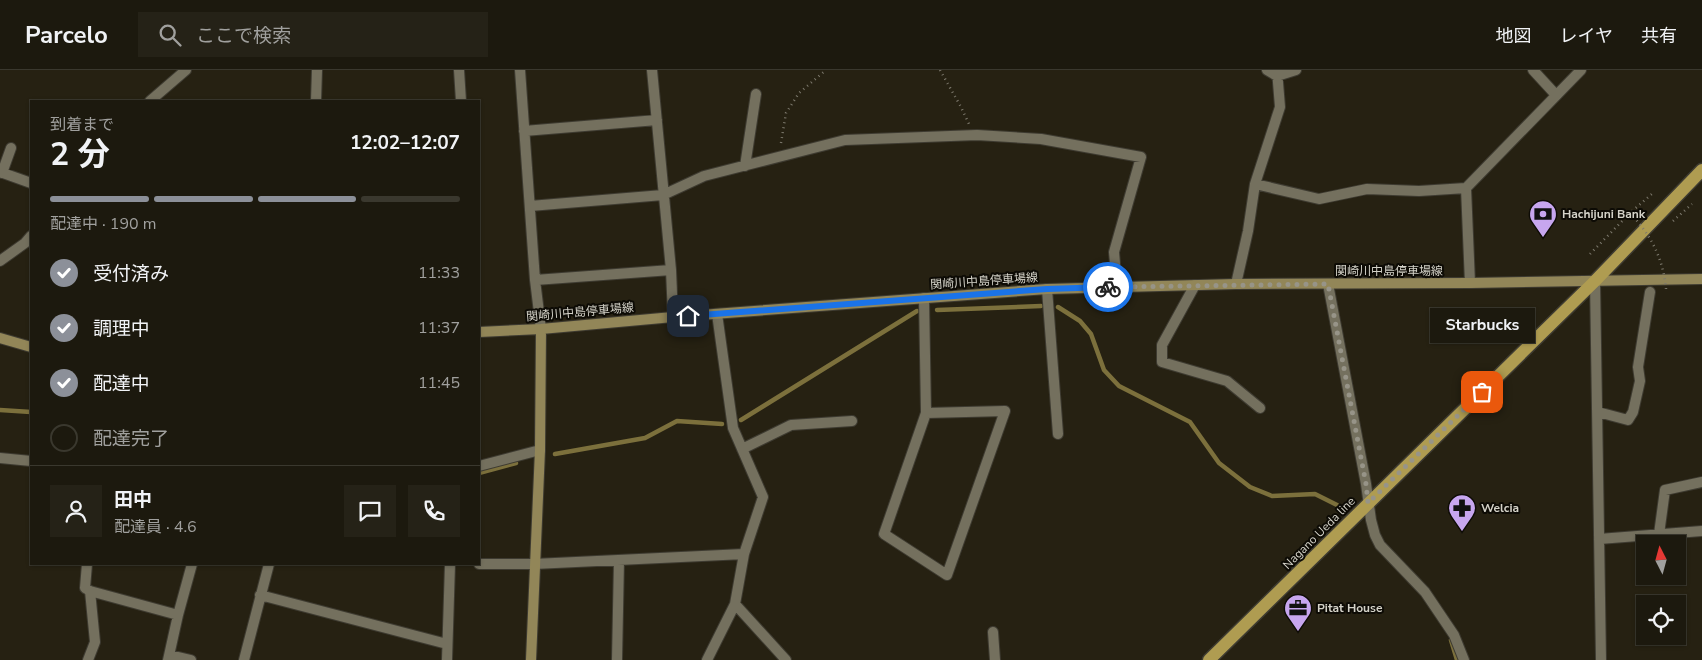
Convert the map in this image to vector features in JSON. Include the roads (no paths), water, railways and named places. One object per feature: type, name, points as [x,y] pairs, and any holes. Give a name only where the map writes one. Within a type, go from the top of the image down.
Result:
[{"type":"main road","name":"Nagano Ueda line","points":[[1209,660],[1595,281],[1702,170]]},
{"type":"main road","name":"関崎川中島停車場線","points":[[480,332],[541,329],[673,317],[1047,289],[1236,284],[1470,283],[1702,279]]},
{"type":"main road","points":[[531,660],[540,450],[541,329]]},
{"type":"main road","points":[[0,338],[30,346]]},
{"type":"street","points":[[151,100],[186,70]]},
{"type":"street","points":[[316,100],[317,70]]},
{"type":"street","points":[[459,70],[461,100]]},
{"type":"street","points":[[520,70],[541,329]]},
{"type":"street","points":[[652,70],[671,270],[673,317]]},
{"type":"street","points":[[1267,70],[1277,73],[1296,70]]},
{"type":"street","points":[[1533,70],[1556,95]]},
{"type":"street","points":[[1255,184],[1319,199],[1367,189],[1420,191],[1466,188],[1581,70]]},
{"type":"street","points":[[1236,284],[1248,231],[1255,184],[1280,107],[1277,73]]},
{"type":"street","points":[[745,166],[756,94]]},
{"type":"street","points":[[524,131],[656,120]]},
{"type":"street","points":[[530,206],[663,195],[704,176],[845,140],[971,136],[1041,140],[1141,157],[1114,252],[1117,287]]},
{"type":"street","points":[[11,148],[1,172],[30,184]]},
{"type":"street","points":[[1466,188],[1470,283]]},
{"type":"street","points":[[0,262],[30,237]]},
{"type":"street","points":[[536,280],[671,270]]},
{"type":"street","points":[[1595,281],[1601,660]]},
{"type":"street","points":[[1328,284],[1375,535],[1380,545],[1425,592],[1454,635],[1464,660]]},
{"type":"street","points":[[1195,285],[1162,345],[1162,362],[1226,382],[1260,408]]},
{"type":"street","points":[[1047,289],[1058,434]]},
{"type":"street","points":[[1598,412],[1628,420],[1633,412],[1640,381],[1638,367],[1650,292]]},
{"type":"street","points":[[924,298],[926,413],[884,534],[947,575],[1005,411],[926,413]]},
{"type":"street","points":[[708,660],[734,604],[744,554],[763,497],[733,428],[717,314]]},
{"type":"street","points":[[742,449],[791,425],[852,421]]},
{"type":"street","points":[[480,466],[540,450]]},
{"type":"street","points":[[0,458],[30,461]]},
{"type":"street","points":[[1659,534],[1665,490],[1702,482]]},
{"type":"street","points":[[1599,539],[1702,531]]},
{"type":"street","points":[[480,564],[534,564],[744,554]]},
{"type":"street","points":[[617,660],[619,560]]},
{"type":"street","points":[[87,565],[85,588],[90,591],[178,615]]},
{"type":"street","points":[[191,660],[169,657],[192,565]]},
{"type":"street","points":[[244,660],[269,565]]},
{"type":"street","points":[[447,660],[450,565]]},
{"type":"street","points":[[88,660],[95,642],[90,591]]},
{"type":"street","points":[[260,595],[448,644]]},
{"type":"street","points":[[734,604],[786,660]]},
{"type":"street","points":[[993,632],[995,660]]},
{"type":"waterway","points":[[937,310],[1041,306]]},
{"type":"waterway","points":[[1058,307],[1080,321],[1091,334],[1104,370],[1119,386],[1190,422],[1219,463],[1250,487],[1272,496],[1315,494],[1337,505]]},
{"type":"waterway","points":[[741,420],[917,311]]},
{"type":"waterway","points":[[0,410],[30,412]]},
{"type":"waterway","points":[[555,454],[645,438],[677,421],[722,424]]},
{"type":"waterway","points":[[480,473],[516,463]]},
{"type":"waterway","points":[[1451,640],[1457,660]]},
{"type":"place","name":"Hachijuni Bank","points":[[1543,238]]},
{"type":"place","name":"Starbucks","points":[[1482,392]]},
{"type":"place","name":"Welcia","points":[[1462,532]]},
{"type":"place","name":"Pitat House","points":[[1298,632]]}]
